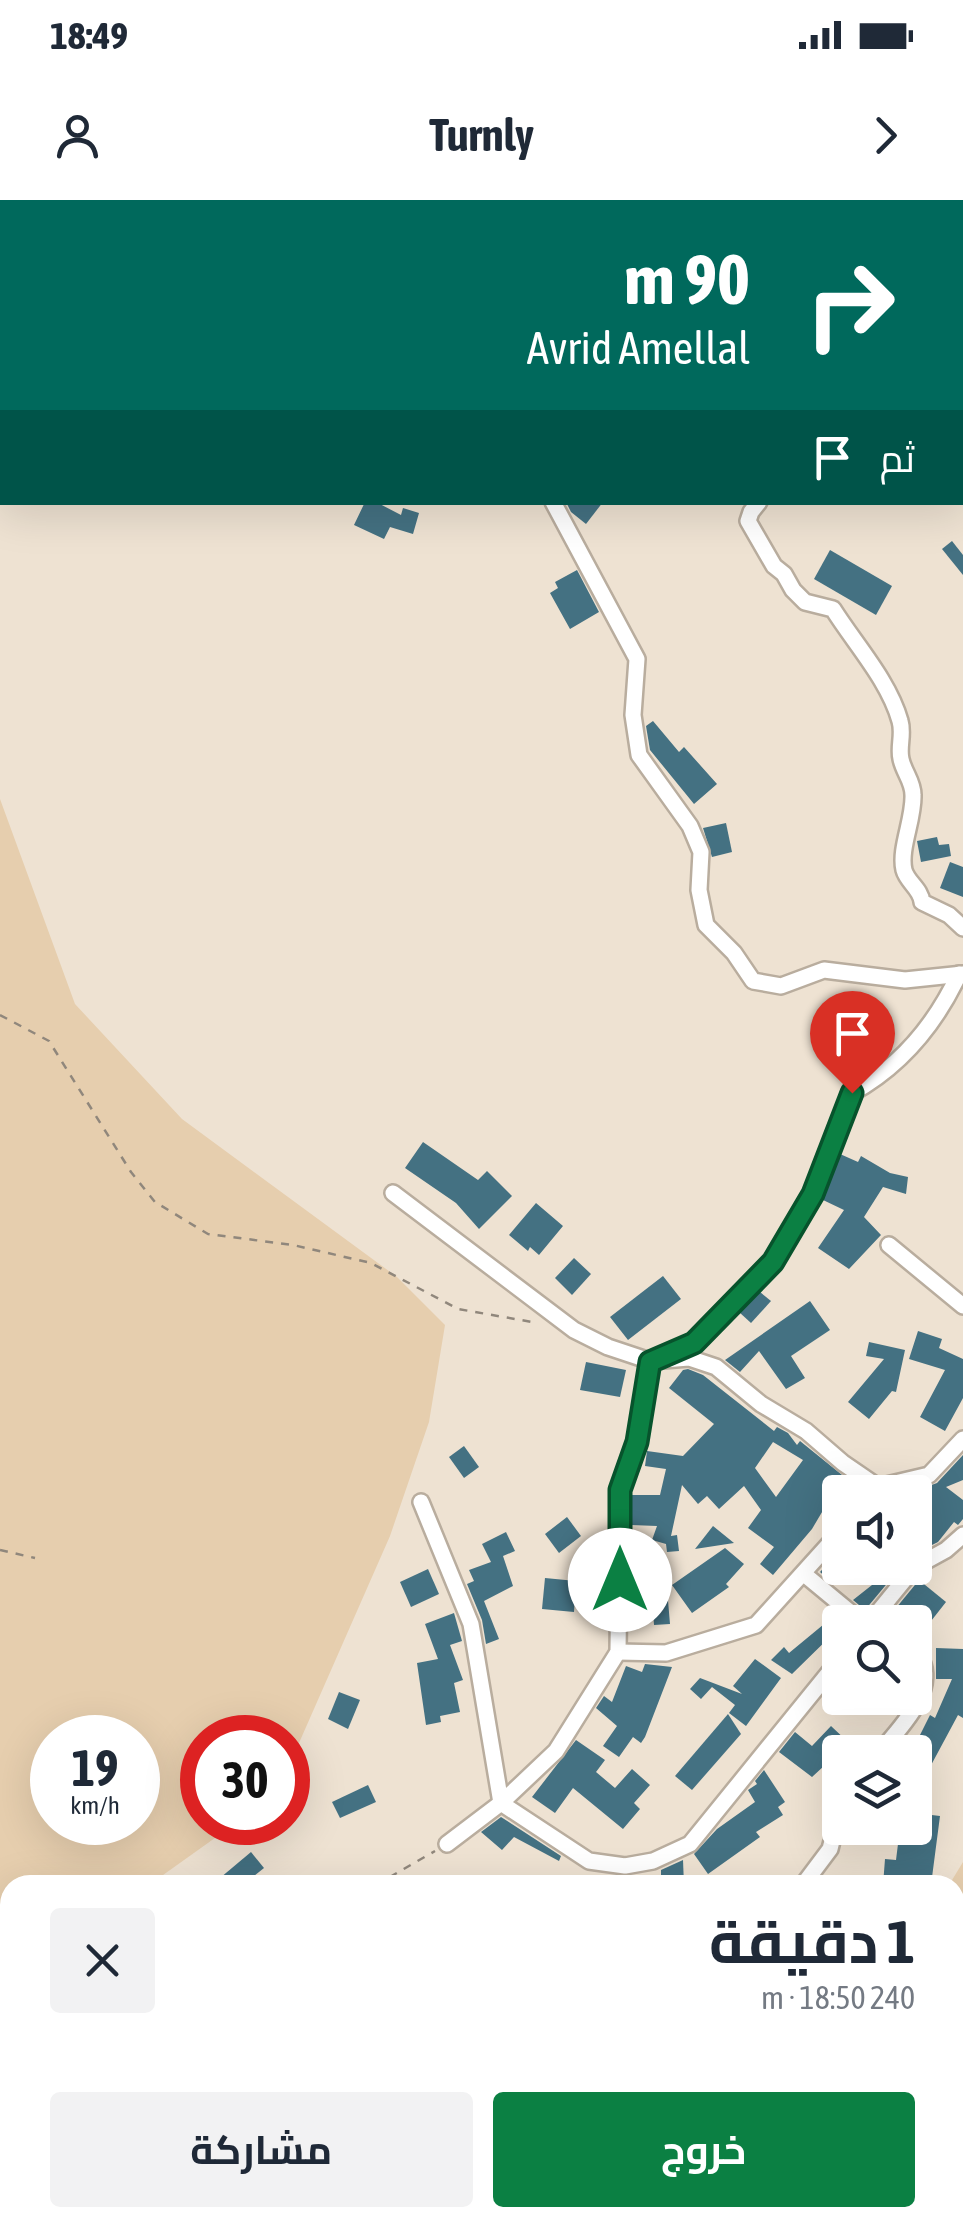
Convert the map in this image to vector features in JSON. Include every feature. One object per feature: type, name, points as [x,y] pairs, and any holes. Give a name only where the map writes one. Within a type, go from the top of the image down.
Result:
[{"type":"street","points":[[554,505],[637,659],[633,715],[639,755],[690,826],[701,852],[698,890],[706,924],[754,981],[781,986],[824,970],[905,980],[961,974]]},
{"type":"street","points":[[757,505],[748,521],[774,566],[805,602],[833,609],[889,696],[901,724],[900,756],[914,796],[912,823],[906,832],[908,845],[903,854],[904,872],[922,896],[922,902],[949,915],[963,928]]},
{"type":"street","points":[[650,1362],[694,1343],[773,1262],[813,1194],[852,1093],[882,1077],[906,1056],[961,974]]},
{"type":"street","points":[[392,1193],[574,1330],[650,1362],[689,1358],[716,1367],[760,1404],[806,1431],[858,1475]]},
{"type":"street","points":[[889,1246],[963,1306]]},
{"type":"street","points":[[447,1844],[501,1803],[556,1751],[618,1652],[620,1490],[637,1442],[650,1362]]},
{"type":"street","points":[[929,1475],[963,1439]]},
{"type":"street","points":[[421,1502],[471,1624],[501,1803],[589,1860],[625,1866],[653,1861],[690,1844],[822,1681]]},
{"type":"street","points":[[932,1558],[963,1535]]},
{"type":"street","points":[[618,1652],[666,1653],[756,1625],[822,1553]]},
{"type":"street","points":[[804,1574],[844,1605]]},
{"type":"street","points":[[881,1605],[899,1585]]},
{"type":"street","points":[[810,1875],[831,1845]]},
{"type":"path","points":[[0,1015],[50,1041],[131,1172],[156,1202],[208,1234],[293,1245],[371,1264],[458,1309],[536,1323]]},
{"type":"path","points":[[0,1550],[35,1558]]},
{"type":"path","points":[[393,1875],[447,1844]]},
{"type":"shaded area","points":[[0,799],[75,1004],[182,1119],[397,1277],[445,1325],[429,1422],[390,1536],[310,1718],[180,1715],[180,1845],[205,1845],[163,1875],[0,1875]]},
{"type":"building","points":[[364,505],[382,505],[401,515],[403,508],[419,513],[413,534],[390,527],[384,539],[354,525]]},
{"type":"building","points":[[568,505],[601,505],[586,524]]},
{"type":"building","points":[[952,541],[963,555],[963,575],[942,549]]},
{"type":"building","points":[[830,550],[892,586],[876,615],[814,579]]},
{"type":"building","points":[[577,570],[599,612],[570,629],[550,593],[558,588],[555,582]]},
{"type":"building","points":[[653,721],[679,752],[684,747],[717,784],[694,804],[650,750],[646,726]]},
{"type":"building","points":[[726,823],[732,852],[712,857],[703,828]]},
{"type":"building","points":[[937,837],[939,845],[949,844],[951,856],[921,862],[917,841]]},
{"type":"building","points":[[950,862],[963,867],[963,897],[940,888]]},
{"type":"building","points":[[423,1142],[478,1180],[487,1171],[512,1196],[479,1229],[456,1203],[405,1168]]},
{"type":"building","points":[[840,1154],[858,1162],[861,1156],[890,1173],[908,1177],[906,1194],[883,1187],[864,1217],[881,1235],[849,1269],[818,1248],[844,1210],[823,1200]]},
{"type":"building","points":[[536,1203],[563,1226],[539,1255],[509,1235]]},
{"type":"building","points":[[574,1258],[591,1274],[572,1295],[555,1278]]},
{"type":"building","points":[[663,1276],[681,1299],[628,1340],[610,1317]]},
{"type":"building","points":[[760,1292],[771,1301],[751,1323],[739,1312]]},
{"type":"building","points":[[810,1301],[830,1330],[791,1356],[805,1378],[786,1389],[759,1351],[740,1372],[725,1360]]},
{"type":"building","points":[[918,1331],[942,1339],[939,1348],[963,1359],[963,1398],[945,1431],[920,1417],[945,1370],[909,1359]]},
{"type":"building","points":[[869,1342],[905,1350],[896,1392],[892,1391],[869,1419],[848,1402],[884,1359],[866,1356]]},
{"type":"building","points":[[586,1362],[626,1370],[620,1397],[580,1390]]},
{"type":"building","points":[[683,1370],[703,1375],[774,1431],[777,1427],[788,1433],[797,1445],[800,1441],[842,1475],[822,1475],[822,1512],[773,1575],[760,1564],[774,1547],[748,1528],[761,1510],[744,1486],[719,1509],[707,1496],[698,1504],[682,1485],[671,1536],[677,1535],[679,1551],[667,1552],[666,1544],[652,1540],[657,1526],[631,1525],[631,1495],[660,1495],[666,1469],[645,1466],[647,1451],[683,1456],[714,1424],[669,1388]],"holes":[[[773,1442],[803,1460],[776,1497],[755,1468]]]},
{"type":"building","points":[[464,1446],[479,1467],[464,1478],[449,1457]]},
{"type":"building","points":[[963,1455],[963,1480],[946,1487],[963,1500],[963,1519],[958,1525],[954,1522],[932,1545],[932,1485]]},
{"type":"building","points":[[567,1517],[581,1536],[559,1553],[545,1534]]},
{"type":"building","points":[[713,1526],[734,1543],[695,1549]]},
{"type":"building","points":[[506,1532],[515,1551],[503,1556],[513,1586],[484,1601],[499,1639],[486,1644],[482,1620],[467,1584],[474,1581],[469,1570],[491,1562],[482,1544]]},
{"type":"building","points":[[725,1548],[744,1564],[726,1584],[729,1587],[692,1613],[672,1585]]},
{"type":"building","points":[[428,1569],[439,1594],[411,1607],[400,1582]]},
{"type":"building","points":[[666,1577],[670,1624],[654,1625],[653,1611],[635,1612],[633,1580]]},
{"type":"building","points":[[545,1578],[576,1581],[574,1612],[542,1609]]},
{"type":"building","points":[[872,1585],[886,1585],[869,1605],[859,1605],[853,1600]]},
{"type":"building","points":[[915,1585],[925,1585],[946,1602],[932,1620],[932,1605],[898,1605]]},
{"type":"building","points":[[454,1613],[462,1641],[450,1645],[463,1680],[454,1683],[460,1712],[440,1716],[441,1722],[426,1725],[417,1663],[438,1659],[425,1624]]},
{"type":"building","points":[[822,1626],[822,1645],[792,1674],[771,1660],[784,1647],[789,1653]]},
{"type":"building","points":[[936,1648],[963,1649],[963,1718],[958,1715],[932,1763],[932,1735],[920,1735],[930,1715],[935,1718],[952,1679],[936,1679]]},
{"type":"building","points":[[755,1659],[781,1678],[746,1726],[729,1713],[735,1705],[712,1687],[701,1699],[690,1689],[700,1678],[742,1694],[733,1686]]},
{"type":"building","points":[[645,1664],[672,1667],[645,1737],[641,1743],[633,1737],[619,1757],[603,1746],[617,1726],[596,1708],[604,1696],[612,1702],[626,1666],[642,1672]]},
{"type":"building","points":[[339,1692],[360,1700],[348,1729],[328,1719]]},
{"type":"building","points":[[728,1714],[741,1734],[692,1790],[675,1776]]},
{"type":"building","points":[[831,1726],[841,1735],[822,1735]]},
{"type":"building","points":[[795,1732],[812,1746],[822,1735],[822,1768],[812,1777],[779,1752]]},
{"type":"building","points":[[576,1740],[605,1760],[596,1772],[615,1788],[632,1769],[650,1785],[634,1803],[640,1809],[623,1829],[573,1788],[555,1813],[532,1797]]},
{"type":"building","points":[[764,1770],[785,1802],[778,1807],[783,1815],[756,1832],[760,1837],[708,1874],[694,1854],[717,1829],[755,1802],[748,1790],[757,1784],[755,1781]]},
{"type":"building","points":[[368,1785],[376,1802],[340,1818],[332,1802]]},
{"type":"building","points":[[932,1815],[940,1816],[932,1875],[884,1875],[885,1859],[896,1860],[898,1845],[932,1845]]},
{"type":"building","points":[[501,1817],[561,1856],[559,1861],[514,1837],[502,1850],[481,1832]]},
{"type":"building","points":[[251,1852],[264,1868],[255,1875],[224,1875]]},
{"type":"building","points":[[683,1860],[684,1875],[661,1875],[661,1870]]},
{"type":"route","points":[[620,1580],[620,1490],[637,1442],[650,1362],[694,1343],[773,1262],[813,1194],[852,1093]]}]
